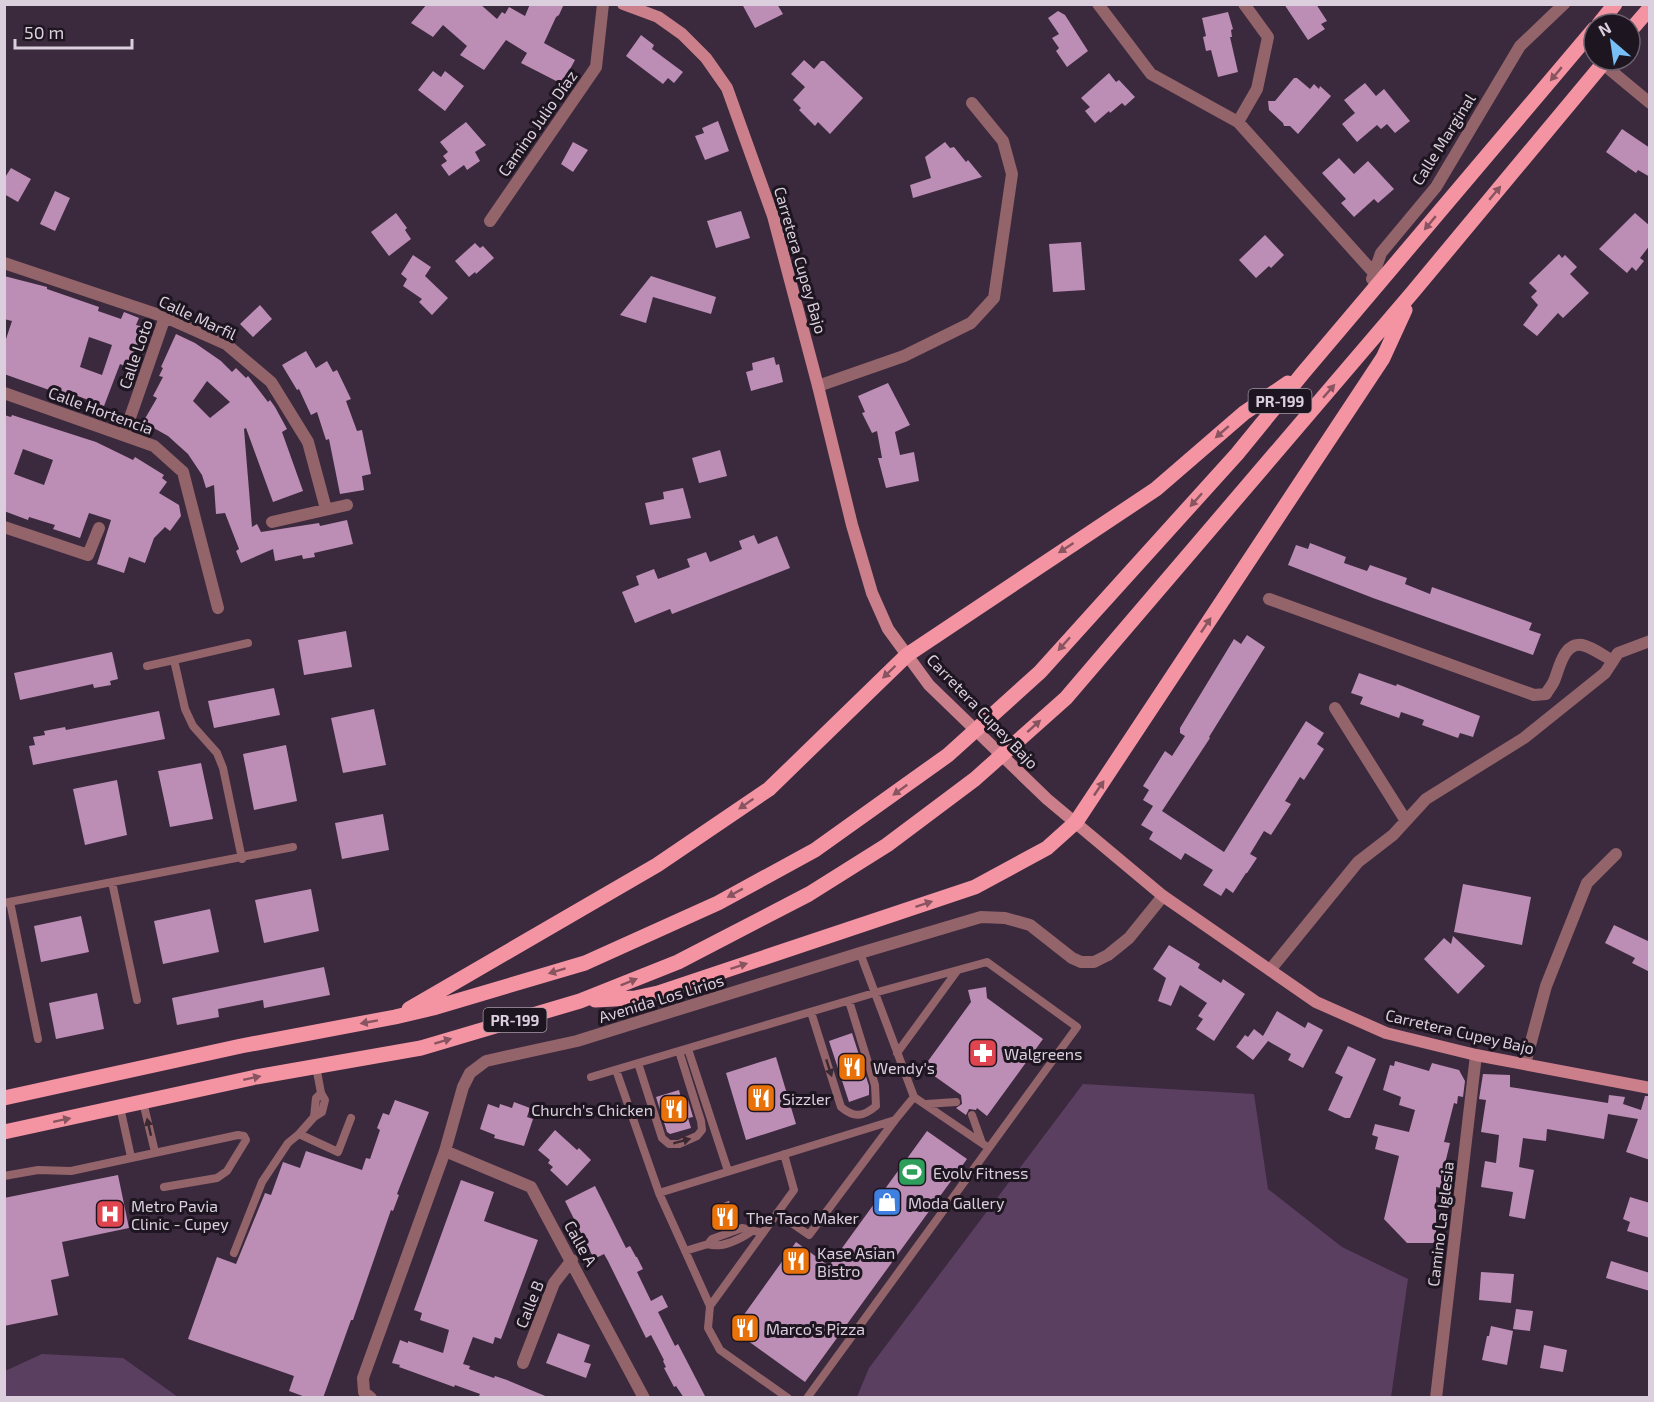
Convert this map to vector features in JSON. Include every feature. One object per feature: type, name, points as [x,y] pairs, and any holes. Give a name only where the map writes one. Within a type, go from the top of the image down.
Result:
[{"type":"main road","name":"PR-199","points":[[4,1098],[241,1046],[395,1017],[585,963],[718,903],[815,850],[948,755],[1040,672],[1237,454],[1582,43]]},
{"type":"main road","name":"PR-199","points":[[4,1132],[316,1066],[421,1048],[580,1001],[678,962],[809,894],[887,845],[975,779],[1066,698],[1597,72]]},
{"type":"main road","points":[[580,1001],[635,998],[658,993],[975,887],[1047,848],[1076,822],[1383,358],[1412,292]]},
{"type":"main road","points":[[395,1017],[657,865],[769,789],[907,655],[1156,489],[1244,413],[1303,373]]},
{"type":"street","name":"Camino Julio Díaz","points":[[490,221],[596,67],[603,4]]},
{"type":"street","name":"Carretera Cupey Bajo","points":[[623,4],[657,17],[682,34],[706,58],[727,88],[773,216],[852,525],[872,593],[888,629],[929,685],[1047,799],[1163,896],[1316,1002],[1386,1033],[1476,1055],[1650,1088]]},
{"type":"street","points":[[1098,4],[1151,74],[1238,122],[1374,273]]},
{"type":"street","points":[[1238,122],[1257,89],[1268,37],[1245,4]]},
{"type":"street","name":"Calle Marginal","points":[[1364,300],[1381,253],[1436,188],[1520,46],[1564,4]]},
{"type":"street","points":[[1616,72],[1650,103]]},
{"type":"street","points":[[818,386],[904,356],[961,328],[971,323],[994,298],[1012,174],[1003,141],[972,103]]},
{"type":"street","name":"Calle Marfil","points":[[4,263],[165,317],[226,344],[271,382],[308,442],[326,509]]},
{"type":"street","name":"Calle Loto","points":[[124,435],[165,317]]},
{"type":"street","name":"Calle Hortencia","points":[[4,393],[154,446],[183,472],[218,608]]},
{"type":"street","points":[[272,522],[347,505]]},
{"type":"street","points":[[4,527],[88,555],[99,528]]},
{"type":"street","points":[[1269,599],[1534,695],[1546,694],[1562,658],[1567,651],[1577,646],[1583,645],[1613,661]]},
{"type":"street","points":[[1270,970],[1358,862],[1393,835],[1426,799],[1524,738],[1605,673],[1618,653],[1650,640]]},
{"type":"street","points":[[1335,708],[1406,821]]},
{"type":"street","points":[[1525,1064],[1546,986],[1587,883],[1616,854]]},
{"type":"street","name":"Avenida Los Lirios","points":[[371,1398],[364,1392],[363,1378],[445,1151],[466,1080],[470,1073],[486,1062],[577,1041],[860,952],[981,917],[1005,918],[1030,925],[1072,958],[1081,962],[1094,962],[1108,955],[1129,938],[1163,896]]},
{"type":"street","name":"Camino La Iglesia","points":[[1436,1398],[1476,1055]]},
{"type":"street","name":"Calle A","points":[[445,1151],[531,1187],[644,1398]]},
{"type":"street","name":"Calle B","points":[[523,1363],[554,1282],[572,1260]]},
{"type":"lane","points":[[147,666],[248,643]]},
{"type":"lane","points":[[174,660],[185,709],[193,726],[217,753],[223,768],[242,859]]},
{"type":"lane","points":[[38,1039],[7,903],[242,859],[293,847]]},
{"type":"lane","points":[[112,882],[137,1000]]},
{"type":"lane","points":[[860,952],[914,1097],[986,1146]]},
{"type":"lane","points":[[591,1077],[987,962],[1077,1027],[986,1146],[807,1398]]},
{"type":"lane","points":[[897,1053],[958,970]]},
{"type":"lane","points":[[811,1012],[841,1107],[849,1114],[861,1116],[876,1106],[875,1085],[849,1001]]},
{"type":"lane","points":[[638,1064],[662,1138],[669,1144],[679,1144],[697,1136],[702,1130],[684,1050]]},
{"type":"lane","points":[[684,1050],[728,1171]]},
{"type":"lane","points":[[234,1253],[262,1182],[288,1143],[322,1112],[325,1100],[321,1093],[316,1066]]},
{"type":"lane","points":[[616,1070],[659,1193],[710,1306],[708,1328],[720,1350],[788,1398]]},
{"type":"lane","points":[[777,1213],[809,1235],[914,1097]]},
{"type":"lane","points":[[143,1102],[155,1152]]},
{"type":"lane","points":[[925,1104],[956,1102]]},
{"type":"lane","points":[[120,1107],[131,1157]]},
{"type":"lane","points":[[972,1115],[986,1146]]},
{"type":"lane","points":[[299,1134],[338,1152],[351,1118]]},
{"type":"lane","points":[[659,1193],[895,1120]]},
{"type":"lane","points":[[4,1176],[38,1170],[71,1172],[238,1135],[246,1140],[227,1171],[217,1178],[164,1187]]},
{"type":"lane","points":[[710,1306],[794,1190],[784,1154]]},
{"type":"lane","points":[[686,1251],[708,1244],[712,1239],[742,1228],[762,1233]]},
{"type":"shaded area","points":[[1083,1084],[1254,1094],[1268,1189],[1342,1247],[1408,1279],[1391,1397],[857,1397],[869,1368]]},
{"type":"shaded area","points":[[42,1354],[123,1358],[178,1397],[5,1397],[5,1371]]},
{"type":"building","points":[[427,4],[480,4],[497,19],[502,12],[505,14],[509,7],[525,16],[530,4],[564,4],[544,43],[575,60],[562,84],[521,63],[527,53],[506,40],[484,70],[460,55],[467,46],[443,25],[433,37],[411,23]]},
{"type":"building","points":[[742,4],[777,4],[783,14],[755,28]]},
{"type":"building","points":[[1284,4],[1316,4],[1327,21],[1321,24],[1325,29],[1308,40]]},
{"type":"building","points":[[1058,11],[1065,15],[1088,51],[1067,67],[1056,51],[1059,48],[1052,38],[1059,34],[1048,18]]},
{"type":"building","points":[[1228,12],[1233,29],[1231,30],[1232,37],[1230,37],[1238,72],[1218,77],[1211,50],[1206,51],[1203,37],[1206,36],[1202,18]]},
{"type":"building","points":[[641,35],[654,45],[652,49],[683,72],[674,83],[668,78],[663,84],[626,56]]},
{"type":"building","points":[[804,60],[814,69],[821,61],[824,61],[863,98],[830,134],[818,122],[815,126],[799,110],[801,108],[793,100],[805,87],[791,74]]},
{"type":"building","points":[[433,71],[441,77],[445,71],[464,86],[445,111],[418,90]]},
{"type":"building","points":[[1109,73],[1116,82],[1119,80],[1135,97],[1125,106],[1122,103],[1110,113],[1109,111],[1095,123],[1085,111],[1090,107],[1081,98]]},
{"type":"building","points":[[1294,78],[1310,89],[1314,84],[1319,89],[1320,86],[1331,96],[1298,134],[1290,126],[1284,126],[1269,110],[1268,101],[1275,101]]},
{"type":"building","points":[[1365,83],[1376,96],[1384,89],[1410,121],[1395,133],[1387,124],[1381,129],[1377,125],[1357,142],[1342,124],[1355,113],[1344,100]]},
{"type":"building","points":[[718,121],[729,151],[705,160],[695,136],[704,133],[702,128]]},
{"type":"building","points":[[466,122],[486,145],[475,152],[480,161],[467,170],[464,165],[449,176],[441,165],[447,161],[443,156],[448,152],[440,142]]},
{"type":"building","points":[[1622,129],[1650,148],[1650,177],[1638,170],[1636,173],[1606,152]]},
{"type":"building","points":[[573,142],[588,150],[573,172],[561,164]]},
{"type":"building","points":[[945,142],[950,148],[954,147],[966,162],[968,160],[982,177],[913,198],[910,185],[931,178],[925,157]]},
{"type":"building","points":[[1339,158],[1354,174],[1368,161],[1394,189],[1378,203],[1374,199],[1354,217],[1341,203],[1346,199],[1322,173]]},
{"type":"building","points":[[11,168],[31,179],[18,202],[4,194],[4,179]]},
{"type":"building","points":[[55,191],[70,198],[55,231],[40,224]]},
{"type":"building","points":[[741,211],[750,238],[716,248],[707,221]]},
{"type":"building","points":[[396,213],[407,228],[405,230],[411,239],[389,256],[371,232]]},
{"type":"building","points":[[1635,213],[1650,226],[1650,245],[1640,258],[1644,261],[1636,271],[1632,267],[1627,273],[1599,249]]},
{"type":"building","points":[[1265,235],[1284,255],[1256,278],[1239,260]]},
{"type":"building","points":[[1081,242],[1085,290],[1053,292],[1049,244]]},
{"type":"building","points":[[475,243],[480,248],[483,246],[494,258],[476,274],[475,272],[469,277],[455,261]]},
{"type":"building","points":[[1559,254],[1562,258],[1565,255],[1577,267],[1570,274],[1589,293],[1563,318],[1558,313],[1537,336],[1523,325],[1538,305],[1531,297],[1537,291],[1529,283]]},
{"type":"building","points":[[413,255],[431,267],[425,276],[448,298],[432,315],[419,302],[422,299],[403,286],[407,279],[401,274]]},
{"type":"building","points":[[4,276],[47,287],[47,289],[99,307],[98,311],[121,319],[124,312],[139,318],[136,325],[144,327],[129,368],[120,364],[104,406],[70,393],[69,397],[4,374],[4,345],[12,321],[4,319]],"holes":[[[89,337],[112,345],[102,375],[80,367]]]},
{"type":"building","points":[[651,276],[716,297],[711,314],[653,297],[646,323],[620,315]]},
{"type":"building","points":[[260,305],[272,319],[253,337],[240,324]]},
{"type":"building","points":[[176,334],[195,343],[221,361],[232,372],[236,368],[246,378],[248,376],[268,402],[270,400],[275,407],[287,429],[282,432],[303,491],[273,502],[246,428],[244,429],[252,527],[257,524],[261,532],[319,523],[320,526],[347,520],[353,544],[314,553],[315,557],[303,559],[302,555],[275,561],[273,549],[241,563],[236,551],[239,549],[225,513],[216,514],[214,485],[206,488],[202,475],[188,454],[168,436],[143,422],[157,398],[153,396],[163,377],[159,376],[163,368],[161,367]],"holes":[[[207,381],[230,402],[210,418],[193,401]]]},
{"type":"building","points":[[306,351],[316,368],[327,361],[333,372],[337,370],[351,399],[346,401],[357,431],[362,430],[371,474],[362,476],[364,490],[340,494],[329,439],[326,440],[317,412],[311,415],[299,389],[297,390],[282,365]]},
{"type":"building","points":[[774,357],[776,365],[779,364],[783,382],[751,391],[746,372],[753,370],[752,363]]},
{"type":"building","points":[[888,383],[910,425],[895,432],[900,455],[914,452],[919,481],[886,488],[878,458],[882,458],[877,431],[872,433],[862,413],[865,412],[858,396]]},
{"type":"building","points":[[4,415],[11,417],[12,415],[96,442],[133,460],[135,457],[164,475],[162,478],[167,482],[159,493],[179,505],[181,516],[170,531],[165,527],[154,538],[145,563],[129,557],[124,573],[97,564],[111,520],[89,513],[80,538],[53,529],[55,525],[29,517],[28,520],[4,511]],"holes":[[[23,449],[53,460],[44,485],[14,474]]]},
{"type":"building","points":[[720,450],[727,476],[699,483],[692,458]]},
{"type":"building","points":[[683,488],[691,518],[650,525],[645,503],[664,499],[663,492]]},
{"type":"building","points":[[754,535],[758,544],[777,536],[790,568],[672,614],[670,609],[635,623],[622,592],[639,585],[636,576],[654,569],[658,579],[690,567],[687,559],[706,552],[710,562],[742,549],[739,541]]},
{"type":"building","points":[[1310,543],[1346,557],[1344,563],[1367,571],[1370,565],[1407,578],[1405,584],[1430,594],[1432,587],[1532,623],[1529,630],[1541,634],[1533,655],[1288,565],[1296,545],[1308,549]]},
{"type":"building","points":[[346,631],[352,667],[304,675],[298,640]]},
{"type":"building","points":[[1247,635],[1265,647],[1210,738],[1162,811],[1224,852],[1306,721],[1324,733],[1317,744],[1324,749],[1304,780],[1300,777],[1285,801],[1291,804],[1271,835],[1264,831],[1250,854],[1257,858],[1233,893],[1226,888],[1221,896],[1203,885],[1213,870],[1185,853],[1181,860],[1149,839],[1153,832],[1141,825],[1153,806],[1143,800],[1149,790],[1143,786],[1165,751],[1172,756],[1185,736],[1180,733],[1180,728],[1234,639],[1241,644]]},
{"type":"building","points":[[112,652],[118,679],[110,681],[111,685],[94,688],[93,684],[20,700],[14,673]]},
{"type":"building","points":[[1359,673],[1396,686],[1397,684],[1480,716],[1473,737],[1460,733],[1458,738],[1422,725],[1424,720],[1401,712],[1399,718],[1360,704],[1363,697],[1351,693]]},
{"type":"building","points":[[274,688],[280,715],[214,728],[208,701]]},
{"type":"building","points":[[374,709],[386,765],[343,773],[331,718]]},
{"type":"building","points":[[159,711],[165,739],[33,765],[29,746],[35,745],[33,737],[45,735],[44,731],[65,727],[66,730]]},
{"type":"building","points":[[286,745],[297,801],[254,810],[243,754]]},
{"type":"building","points":[[201,763],[213,819],[170,827],[158,771]]},
{"type":"building","points":[[117,780],[127,835],[85,845],[73,789]]},
{"type":"building","points":[[383,814],[389,850],[342,859],[335,823]]},
{"type":"building","points":[[1463,884],[1531,897],[1522,945],[1454,932]]},
{"type":"building","points":[[311,889],[319,931],[264,943],[255,900]]},
{"type":"building","points":[[210,909],[219,952],[163,964],[154,921]]},
{"type":"building","points":[[81,916],[89,952],[41,962],[34,926]]},
{"type":"building","points":[[1614,925],[1650,942],[1650,972],[1632,963],[1635,958],[1605,943]]},
{"type":"building","points":[[1453,936],[1485,966],[1458,994],[1424,959],[1444,938],[1451,944]]},
{"type":"building","points":[[1169,945],[1200,964],[1198,968],[1221,983],[1223,979],[1245,994],[1214,1041],[1196,1029],[1203,1019],[1198,1016],[1207,1003],[1180,985],[1171,1006],[1158,1001],[1166,978],[1153,969]]},
{"type":"building","points":[[324,967],[330,995],[264,1008],[263,1000],[218,1009],[219,1017],[177,1025],[172,998]]},
{"type":"building","name":"Walgreens","points":[[986,987],[987,998],[1043,1039],[987,1116],[977,1108],[976,1110],[969,1109],[966,1115],[956,1108],[962,1104],[961,1095],[923,1068],[971,1002],[968,990]]},
{"type":"building","points":[[97,993],[104,1029],[56,1039],[49,1003]]},
{"type":"building","points":[[1277,1011],[1305,1028],[1308,1022],[1323,1030],[1303,1068],[1288,1060],[1291,1054],[1268,1041],[1253,1060],[1236,1047],[1245,1035],[1248,1037],[1254,1029],[1263,1036]]},
{"type":"building","name":"Wendy's","points":[[852,1033],[869,1086],[869,1095],[849,1102],[829,1041]]},
{"type":"building","points":[[1348,1046],[1376,1059],[1350,1118],[1345,1118],[1328,1110],[1343,1077],[1335,1073]]},
{"type":"building","name":"Sizzler","points":[[776,1057],[796,1124],[746,1140],[726,1073]]},
{"type":"building","points":[[1395,1061],[1429,1071],[1432,1063],[1459,1070],[1465,1081],[1463,1097],[1458,1096],[1457,1104],[1454,1103],[1444,1142],[1450,1143],[1442,1176],[1444,1177],[1442,1188],[1436,1187],[1436,1243],[1407,1243],[1384,1219],[1399,1156],[1375,1149],[1378,1137],[1372,1135],[1375,1124],[1409,1132],[1415,1110],[1399,1105],[1401,1097],[1383,1090],[1390,1065],[1394,1066]]},
{"type":"building","points":[[1483,1074],[1510,1075],[1510,1087],[1608,1103],[1609,1095],[1625,1097],[1623,1104],[1641,1110],[1645,1096],[1650,1096],[1650,1160],[1626,1152],[1638,1119],[1608,1114],[1604,1139],[1547,1129],[1546,1141],[1523,1138],[1519,1167],[1534,1170],[1525,1219],[1509,1216],[1513,1192],[1481,1187],[1485,1161],[1496,1163],[1499,1135],[1481,1132],[1486,1100],[1479,1099]]},
{"type":"building","name":"Church's Chicken","points":[[679,1090],[682,1102],[688,1100],[693,1117],[688,1118],[691,1128],[670,1134],[667,1132],[656,1097]]},
{"type":"building","points":[[395,1100],[429,1112],[323,1398],[308,1398],[289,1391],[294,1376],[188,1339],[217,1257],[236,1264],[265,1193],[271,1195],[283,1162],[300,1168],[306,1151],[362,1170],[366,1158],[370,1159],[383,1113],[389,1115]]},
{"type":"building","points":[[514,1102],[530,1108],[527,1117],[533,1119],[524,1146],[494,1138],[495,1135],[480,1129],[488,1104],[499,1108],[500,1104],[512,1108]]},
{"type":"building","points":[[555,1130],[591,1160],[567,1186],[550,1170],[553,1167],[548,1163],[550,1160],[538,1150]]},
{"type":"building","points":[[927,1131],[967,1159],[805,1382],[733,1330],[796,1242],[829,1266]]},
{"type":"building","points":[[118,1175],[129,1228],[62,1242],[69,1276],[51,1280],[58,1315],[4,1326],[4,1198]]},
{"type":"building","points":[[461,1180],[494,1192],[484,1221],[538,1240],[501,1339],[495,1337],[493,1344],[473,1337],[463,1364],[470,1366],[469,1369],[507,1380],[550,1398],[478,1398],[480,1394],[455,1385],[454,1387],[392,1363],[400,1340],[443,1353],[449,1330],[420,1320],[422,1313],[414,1310]]},
{"type":"building","points":[[595,1186],[626,1248],[630,1246],[643,1269],[637,1272],[651,1301],[662,1295],[668,1307],[658,1312],[675,1346],[678,1344],[706,1398],[684,1398],[676,1386],[674,1387],[651,1335],[646,1338],[604,1254],[594,1259],[565,1201]]},
{"type":"building","points":[[1630,1197],[1650,1203],[1650,1238],[1627,1231],[1630,1222],[1623,1219]]},
{"type":"building","name":"The Taco Maker","points":[[729,1201],[736,1223],[719,1230],[712,1207]]},
{"type":"building","points":[[1611,1261],[1650,1273],[1650,1291],[1606,1278]]},
{"type":"building","points":[[1481,1272],[1514,1274],[1511,1303],[1479,1300]]},
{"type":"building","points":[[1516,1309],[1533,1311],[1530,1331],[1513,1329]]},
{"type":"building","points":[[1491,1326],[1513,1331],[1507,1365],[1482,1360]]},
{"type":"building","points":[[558,1333],[590,1345],[584,1362],[591,1364],[586,1378],[546,1363]]},
{"type":"building","points":[[1544,1345],[1567,1350],[1563,1372],[1540,1368]]},
{"type":"place","name":"Walgreens","points":[[983,1053]]},
{"type":"place","name":"Wendy's","points":[[852,1067]]},
{"type":"place","name":"Sizzler","points":[[761,1098]]},
{"type":"place","name":"Church's Chicken","points":[[674,1109]]},
{"type":"place","name":"Evolv Fitness","points":[[912,1172]]},
{"type":"place","name":"Moda Gallery","points":[[887,1202]]},
{"type":"place","name":"Metro Pavia Clinic - Cupey","points":[[110,1214]]},
{"type":"place","name":"The Taco Maker","points":[[725,1217]]},
{"type":"place","name":"Kase Asian Bistro","points":[[796,1261]]},
{"type":"place","name":"Marco's Pizza","points":[[745,1328]]}]
